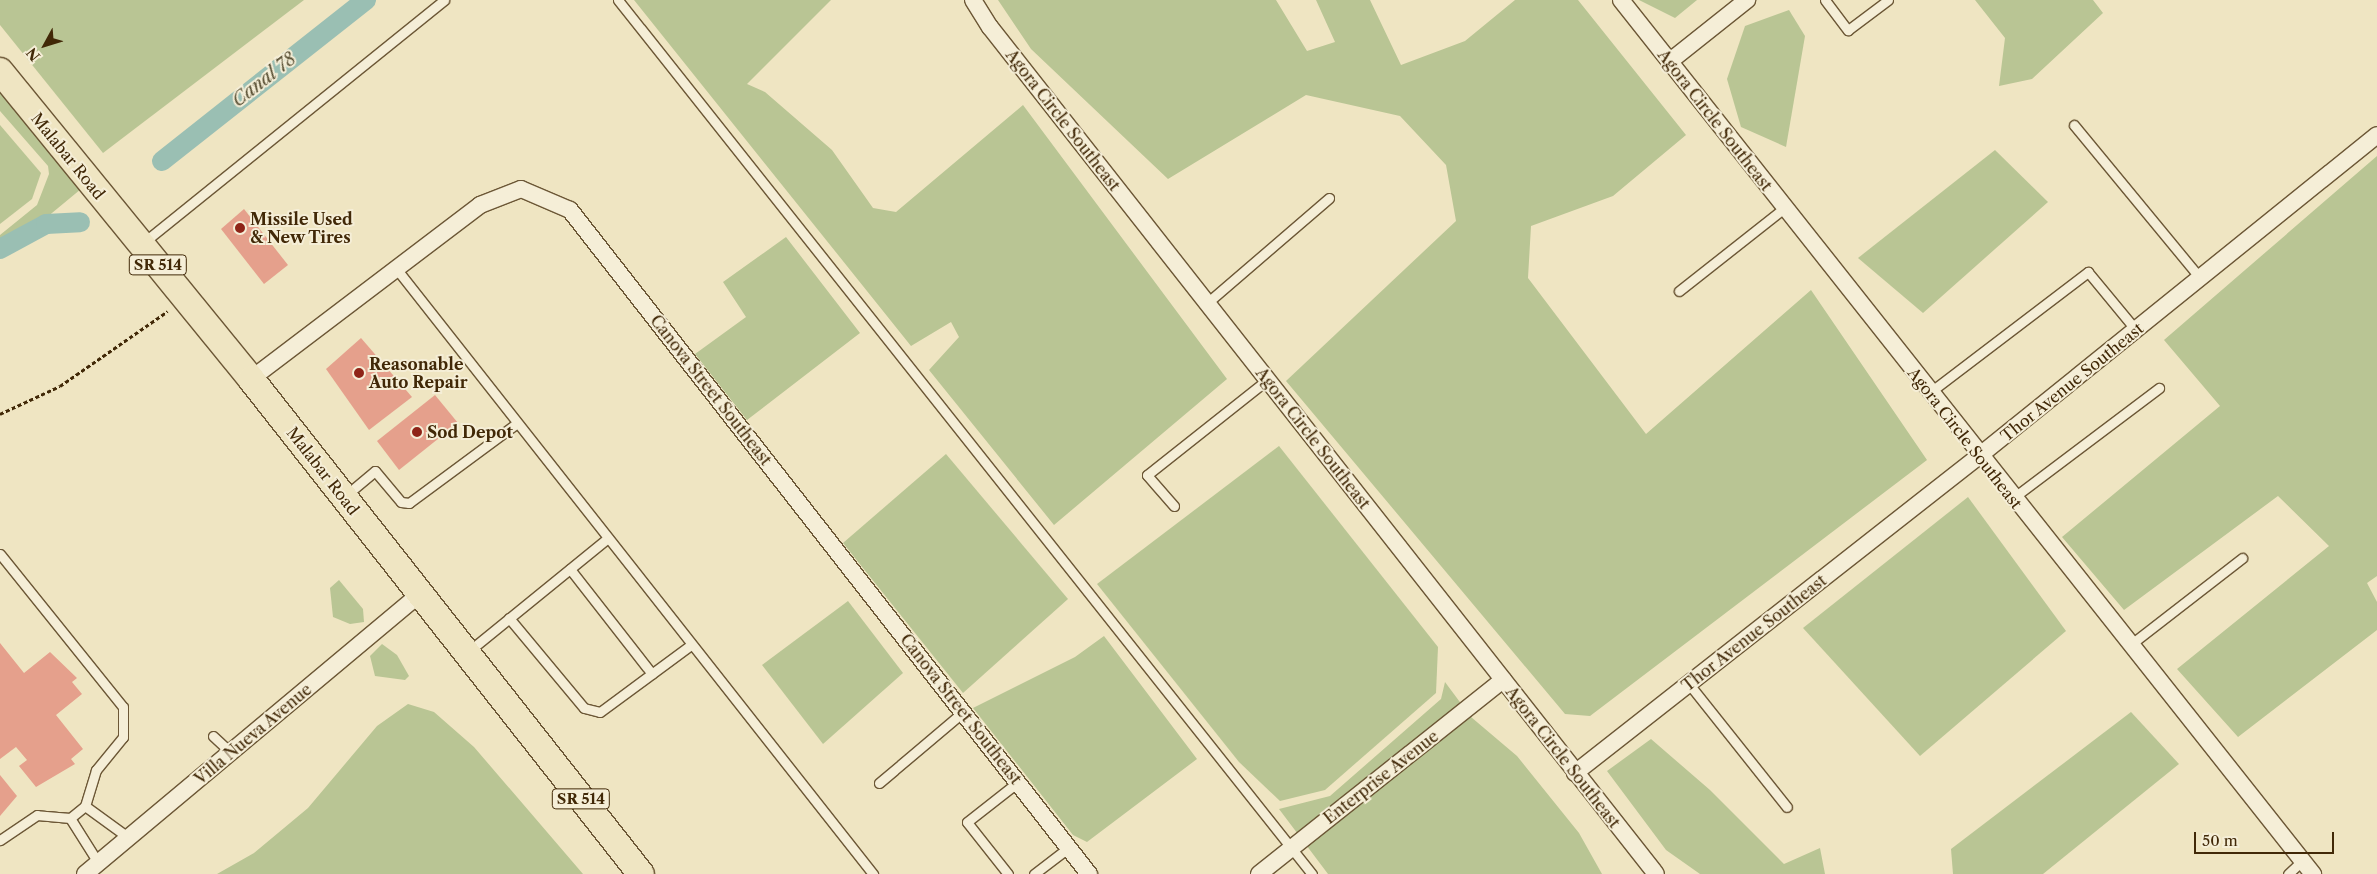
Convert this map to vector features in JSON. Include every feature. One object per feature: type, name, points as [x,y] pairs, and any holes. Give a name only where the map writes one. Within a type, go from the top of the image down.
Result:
[{"type":"main road","name":"Malabar Road","points":[[0,71],[251,379],[641,874]]},
{"type":"street","name":"Agora Circle Southeast","points":[[974,0],[1267,380],[1656,874]]},
{"type":"street","name":"Agora Circle Southeast","points":[[1621,0],[1929,393],[2313,874]]},
{"type":"street","points":[[1669,62],[1747,0]]},
{"type":"street","name":"Thor Avenue Southeast","points":[[1575,773],[1979,456],[2377,135]]},
{"type":"street","name":"Canova Street Southeast","points":[[251,379],[395,266],[480,205],[521,189],[570,210],[1090,874]]},
{"type":"street","name":"Villa Nueva Avenue","points":[[85,874],[420,594]]},
{"type":"street","name":"Enterprise Avenue","points":[[1259,874],[1503,680]]},
{"type":"lane","points":[[141,245],[444,0]]},
{"type":"lane","points":[[618,0],[1312,874]]},
{"type":"lane","points":[[1825,0],[1848,30],[1888,0]]},
{"type":"lane","points":[[2074,124],[2200,278]]},
{"type":"lane","points":[[1207,303],[1329,198]]},
{"type":"lane","points":[[1679,291],[1784,208]]},
{"type":"lane","points":[[395,266],[691,645],[873,874]]},
{"type":"lane","points":[[1929,393],[2088,272],[2136,330]]},
{"type":"lane","points":[[1174,506],[1147,475],[1267,380]]},
{"type":"lane","points":[[2013,498],[2159,388]]},
{"type":"lane","points":[[343,497],[374,471],[401,502],[409,503],[517,423]]},
{"type":"lane","points":[[466,652],[608,538]]},
{"type":"lane","points":[[0,554],[122,706],[123,737],[96,770],[85,806],[70,818],[37,815],[0,840]]},
{"type":"lane","points":[[2130,645],[2242,558]]},
{"type":"lane","points":[[570,569],[652,674]]},
{"type":"lane","points":[[510,618],[584,708],[600,712],[691,645]]},
{"type":"lane","points":[[1690,684],[1787,807]]},
{"type":"lane","points":[[879,784],[963,712]]},
{"type":"lane","points":[[213,736],[231,753]]},
{"type":"lane","points":[[1008,874],[967,822],[1018,782]]},
{"type":"lane","points":[[85,806],[129,838]]},
{"type":"lane","points":[[70,818],[99,864]]},
{"type":"lane","points":[[1034,874],[1068,848]]},
{"type":"lane","points":[[2288,874],[2302,860]]},
{"type":"path","points":[[0,414],[60,386],[185,299]]},
{"type":"green space","points":[[0,0],[304,0],[103,153],[0,25]]},
{"type":"green space","points":[[634,0],[831,0],[747,84],[765,92],[832,150],[873,208],[896,212],[1023,105],[1227,379],[1054,525],[929,370],[959,337],[951,322],[911,346]]},
{"type":"green space","points":[[998,0],[1276,0],[1307,51],[1335,42],[1316,0],[1370,0],[1401,65],[1465,41],[1515,0],[1578,0],[1686,135],[1613,196],[1531,226],[1528,278],[1646,434],[1811,290],[1927,460],[1590,716],[1565,714],[1286,381],[1456,221],[1446,165],[1400,116],[1306,95],[1168,179],[1031,49]]},
{"type":"green space","points":[[1639,0],[1697,0],[1675,18]]},
{"type":"green space","points":[[1975,0],[2093,0],[2103,13],[2032,79],[1999,86],[2005,38]]},
{"type":"green space","points":[[1789,10],[1805,36],[1786,147],[1741,127],[1727,79],[1745,26]]},
{"type":"green space","points":[[0,89],[81,189],[0,256],[0,235],[37,205],[49,174],[48,166],[0,111]]},
{"type":"green space","points":[[0,125],[41,173],[32,199],[0,224]]},
{"type":"green space","points":[[1995,150],[2048,202],[1923,313],[1858,258]]},
{"type":"green space","points":[[2377,156],[2377,576],[2367,583],[2377,602],[2377,630],[2238,737],[2177,669],[2329,546],[2278,496],[2124,610],[2062,537],[2220,406],[2164,340]]},
{"type":"green space","points":[[786,237],[860,333],[747,420],[695,354],[746,317],[723,282]]},
{"type":"green space","points":[[1279,446],[1438,647],[1436,693],[1325,790],[1280,801],[1239,762],[1097,584]]},
{"type":"green space","points":[[946,454],[1068,599],[963,693],[843,543]]},
{"type":"green space","points":[[1968,497],[2066,631],[1920,756],[1803,628]]},
{"type":"green space","points":[[339,580],[363,609],[364,622],[350,624],[333,617],[330,588]]},
{"type":"green space","points":[[848,601],[903,673],[823,744],[762,665]]},
{"type":"green space","points":[[1104,636],[1197,759],[1087,842],[1073,835],[973,708],[1075,657]]},
{"type":"green space","points":[[382,644],[397,655],[409,676],[405,680],[375,676],[370,656]]},
{"type":"green space","points":[[1445,682],[1471,717],[1517,756],[1579,833],[1602,874],[1328,874],[1279,809],[1330,796],[1441,699]]},
{"type":"green space","points":[[408,704],[434,712],[474,747],[583,874],[217,874],[254,853],[308,808],[377,726]]},
{"type":"green space","points":[[2131,712],[2179,764],[2043,874],[1953,874],[1951,849]]},
{"type":"green space","points":[[1651,739],[1710,790],[1784,864],[1820,848],[1825,874],[1700,874],[1666,850],[1607,771]]},
{"type":"building","points":[[244,209],[288,265],[264,284],[221,229]]},
{"type":"building","points":[[361,338],[412,397],[369,430],[326,369]]},
{"type":"building","name":"Sod Depot","points":[[435,395],[458,423],[399,470],[377,441]]},
{"type":"building","points":[[0,643],[24,673],[50,652],[77,678],[72,682],[82,694],[56,715],[83,749],[71,759],[75,764],[36,787],[19,766],[27,760],[16,747],[0,759]]},
{"type":"building","points":[[0,775],[17,796],[0,816]]},
{"type":"waterway","name":"Canal 78","points":[[162,161],[366,0]]},
{"type":"waterway","name":"Canal 78","points":[[0,249],[46,224],[80,222]]},
{"type":"place","name":"Missile Used & New Tires","points":[[240,228]]},
{"type":"place","name":"Reasonable Auto Repair","points":[[359,373]]},
{"type":"place","name":"Sod Depot","points":[[417,432]]}]
